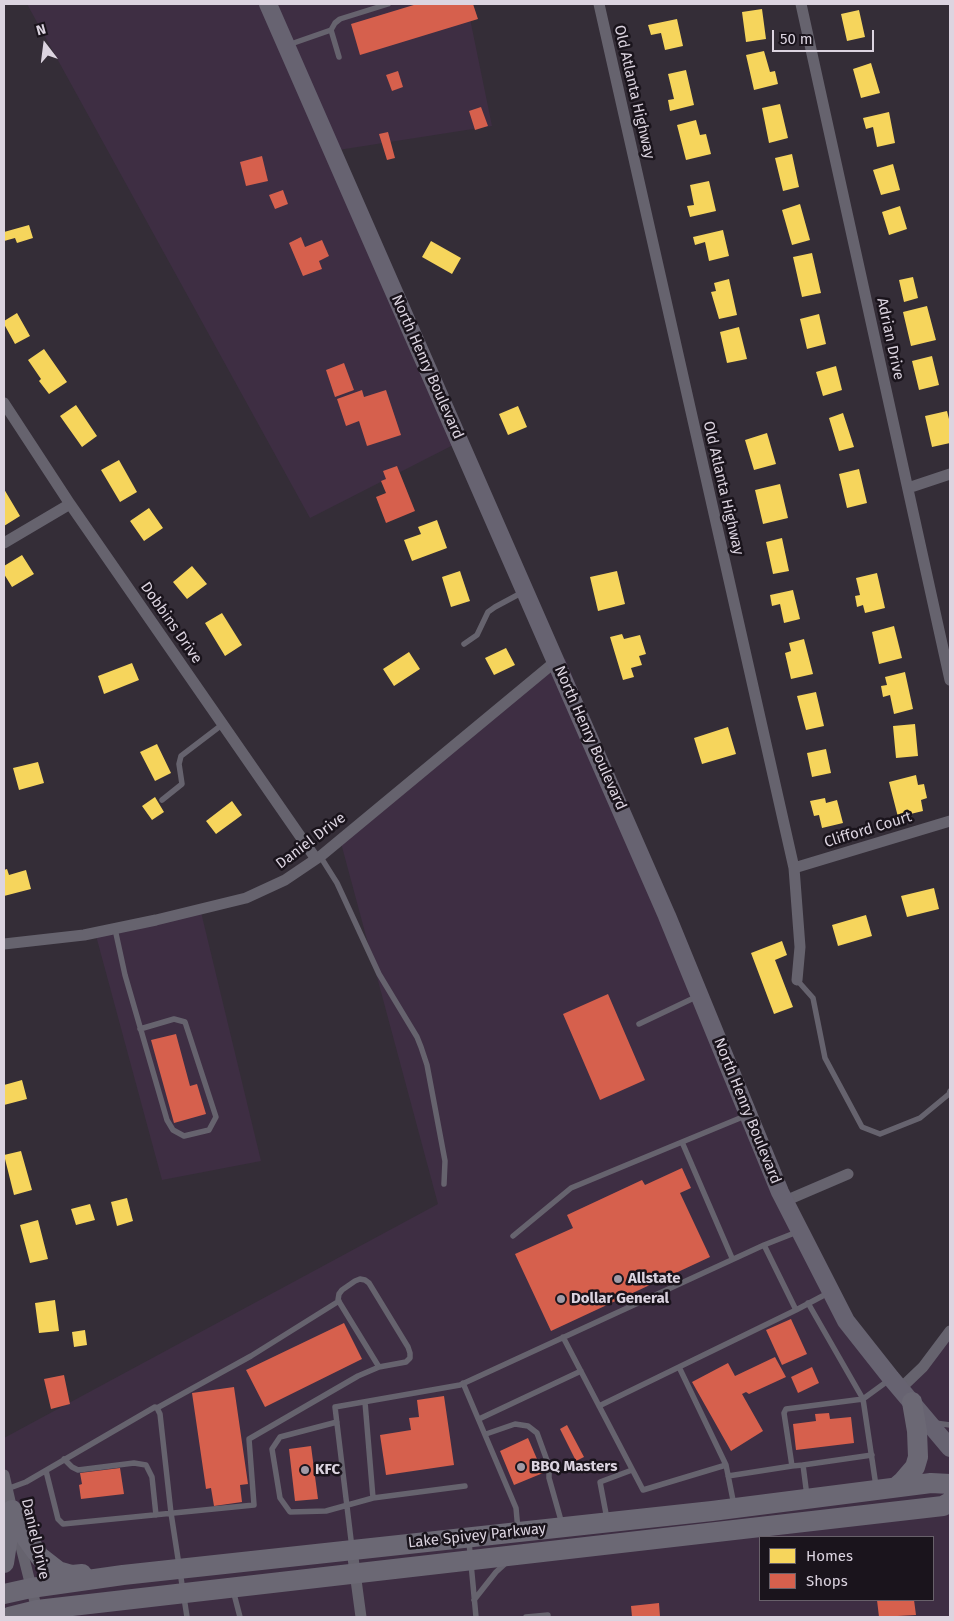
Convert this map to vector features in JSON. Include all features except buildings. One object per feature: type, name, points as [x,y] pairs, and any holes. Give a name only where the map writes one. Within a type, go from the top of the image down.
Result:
[{"type":"highway","points":[[886,1488],[903,1481],[915,1467],[918,1456],[917,1430],[901,1390]]},
{"type":"highway","name":"Lake Spivey Parkway","points":[[9,1617],[232,1588],[515,1556],[748,1515],[807,1499],[930,1483],[950,1484]]},
{"type":"highway","name":"Lake Spivey Parkway","points":[[4,1594],[31,1588],[149,1572],[608,1522],[943,1506],[950,1502]]},
{"type":"highway","points":[[4,1563],[12,1510]]},
{"type":"highway","points":[[12,1510],[40,1557],[58,1571],[72,1575],[113,1571],[149,1572]]},
{"type":"main road","name":"North Henry Boulevard","points":[[268,4],[667,916],[785,1202],[846,1321],[950,1448]]},
{"type":"street","name":"Old Atlanta Highway","points":[[599,4],[794,868],[800,947],[797,980]]},
{"type":"street","name":"Adrian Drive","points":[[801,4],[950,680]]},
{"type":"street","name":"Dobbins Drive","points":[[4,403],[70,504],[318,858]]},
{"type":"street","points":[[908,488],[950,474]]},
{"type":"street","points":[[4,542],[70,504]]},
{"type":"street","name":"Daniel Drive","points":[[4,944],[84,935],[115,929],[246,898],[285,880],[318,858],[556,660]]},
{"type":"street","name":"Clifford Court","points":[[794,868],[950,821]]},
{"type":"street","points":[[785,1202],[848,1174]]},
{"type":"street","points":[[901,1390],[950,1331]]},
{"type":"street","name":"Daniel Drive","points":[[4,1475],[39,1614]]},
{"type":"street","points":[[352,1550],[361,1617]]},
{"type":"lane","points":[[339,57],[332,30],[335,23],[340,19],[388,4]]},
{"type":"lane","points":[[286,46],[332,30]]},
{"type":"lane","points":[[464,644],[477,635],[488,612],[525,591]]},
{"type":"lane","points":[[162,800],[182,784],[179,764],[181,756],[223,724]]},
{"type":"lane","points":[[318,858],[337,883],[379,974],[422,1047],[445,1161],[444,1184]]},
{"type":"lane","points":[[115,929],[125,975],[140,1029],[167,1120],[173,1130],[184,1136],[209,1130],[216,1117],[185,1022],[174,1020],[140,1029]]},
{"type":"lane","points":[[797,980],[813,998],[825,1058],[862,1127],[880,1134],[920,1118],[950,1092]]},
{"type":"lane","points":[[639,1024],[700,995]]},
{"type":"lane","points":[[513,1236],[571,1188],[712,1131],[748,1114]]},
{"type":"lane","points":[[682,1142],[732,1258]]},
{"type":"lane","points":[[352,1550],[335,1407],[463,1384],[732,1258],[800,1231]]},
{"type":"lane","points":[[764,1245],[796,1310]]},
{"type":"lane","points":[[46,1470],[58,1520],[63,1524],[254,1505],[249,1439],[358,1376],[379,1367],[406,1362],[410,1358],[408,1347],[369,1283],[365,1280],[355,1281],[342,1290],[339,1294],[339,1301],[379,1367]]},
{"type":"lane","points":[[599,1406],[831,1291]]},
{"type":"lane","points":[[7,1489],[26,1482],[155,1407],[157,1408],[251,1356],[339,1301]]},
{"type":"lane","points":[[808,1303],[863,1399],[872,1455],[886,1488]]},
{"type":"lane","points":[[563,1337],[643,1490],[726,1465]]},
{"type":"lane","points":[[680,1367],[726,1465],[728,1476],[748,1515]]},
{"type":"lane","points":[[479,1419],[581,1371]]},
{"type":"lane","points":[[463,1384],[516,1508],[518,1532]]},
{"type":"lane","points":[[792,1466],[784,1412],[786,1409],[863,1399],[901,1390]]},
{"type":"lane","points":[[365,1402],[373,1498]]},
{"type":"lane","points":[[157,1408],[160,1414],[187,1617]]},
{"type":"lane","points":[[337,1422],[280,1436],[272,1449],[280,1498],[290,1512],[326,1511],[373,1498],[465,1486]]},
{"type":"lane","points":[[928,1422],[950,1426]]},
{"type":"lane","points":[[486,1434],[515,1424],[528,1426],[537,1433],[549,1466],[549,1478],[563,1527]]},
{"type":"lane","points":[[728,1476],[872,1455]]},
{"type":"lane","points":[[64,1459],[78,1470],[134,1463],[146,1465],[152,1477],[156,1515]]},
{"type":"lane","points":[[803,1465],[807,1499]]},
{"type":"lane","points":[[608,1522],[600,1482],[632,1470]]},
{"type":"lane","points":[[469,1537],[476,1617]]},
{"type":"lane","points":[[474,1600],[496,1572],[515,1556]]},
{"type":"lane","points":[[232,1588],[240,1617]]},
{"type":"lane","points":[[526,1617],[548,1615]]},
{"type":"shaded area","points":[[27,4],[467,4],[492,126],[332,151],[465,439],[310,518]]},
{"type":"shaded area","points":[[565,658],[823,1290],[901,1393],[950,1332],[950,1617],[4,1617],[4,1438],[438,1204],[341,843]]},
{"type":"shaded area","points":[[201,912],[261,1161],[162,1180],[95,932]]},
{"type":"place","name":"Allstate","points":[[618,1279]]},
{"type":"place","name":"Dollar General","points":[[561,1299]]},
{"type":"place","name":"BBQ Masters","points":[[521,1467]]},
{"type":"place","name":"KFC","points":[[305,1470]]}]
